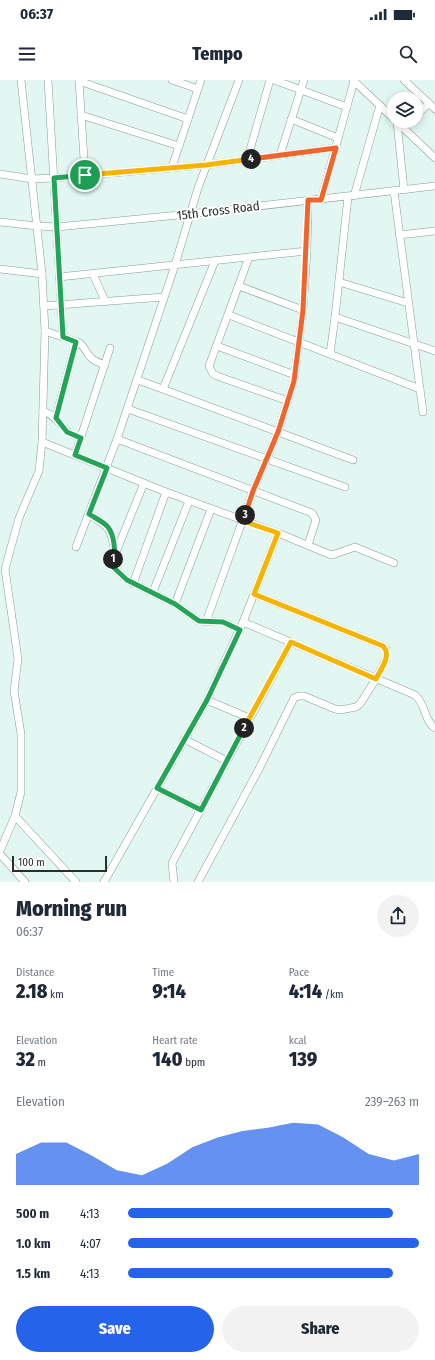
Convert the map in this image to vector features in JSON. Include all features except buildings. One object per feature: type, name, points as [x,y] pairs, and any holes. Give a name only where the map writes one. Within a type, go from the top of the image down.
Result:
[{"type":"street","points":[[0,850],[15,816],[20,792],[21,734],[14,691],[18,659],[5,569],[19,518],[39,471],[42,442],[46,331],[42,274],[21,80]]},
{"type":"street","points":[[48,80],[63,337]]},
{"type":"street","points":[[85,175],[79,80],[188,120]]},
{"type":"street","points":[[172,80],[198,89]]},
{"type":"street","points":[[172,167],[201,80]]},
{"type":"street","points":[[76,547],[128,409],[175,265],[189,214],[206,165],[239,80]]},
{"type":"street","points":[[247,160],[270,80]]},
{"type":"street","points":[[274,80],[348,107]]},
{"type":"street","points":[[280,156],[304,80]]},
{"type":"street","points":[[354,80],[387,112]]},
{"type":"street","points":[[321,200],[348,107],[354,80]]},
{"type":"street","points":[[404,80],[435,109]]},
{"type":"street","points":[[423,109],[429,103]]},
{"type":"street","points":[[330,354],[351,196],[380,105]]},
{"type":"street","points":[[81,115],[179,146]]},
{"type":"street","points":[[291,119],[338,138]]},
{"type":"street","points":[[398,128],[404,190]]},
{"type":"street","points":[[404,128],[435,158]]},
{"type":"street","points":[[0,174],[32,179],[54,178],[206,165],[336,148]]},
{"type":"street","name":"15th Cross Road","points":[[0,222],[37,226],[57,226],[189,214],[435,186]]},
{"type":"street","points":[[394,191],[423,412]]},
{"type":"street","points":[[206,622],[253,491],[278,432],[295,375],[303,310],[308,200]]},
{"type":"street","points":[[399,235],[435,231]]},
{"type":"street","points":[[59,277],[306,251]]},
{"type":"street","points":[[250,257],[209,366],[213,374],[288,401]]},
{"type":"street","points":[[163,389],[215,261]]},
{"type":"street","points":[[0,269],[42,274]]},
{"type":"street","points":[[93,274],[105,301]]},
{"type":"street","points":[[339,282],[408,303]]},
{"type":"street","points":[[239,286],[303,310]]},
{"type":"street","points":[[44,306],[164,297]]},
{"type":"street","points":[[229,315],[420,389]]},
{"type":"street","points":[[335,317],[435,351]]},
{"type":"street","points":[[46,331],[83,346],[88,357],[105,365]]},
{"type":"street","points":[[56,418],[76,342]]},
{"type":"street","points":[[217,346],[295,375]]},
{"type":"street","points":[[75,455],[110,348]]},
{"type":"street","points":[[138,380],[353,460]]},
{"type":"street","points":[[128,409],[345,487]]},
{"type":"street","points":[[43,411],[52,414],[67,432],[81,438]]},
{"type":"street","points":[[117,439],[312,513],[316,520],[308,545]]},
{"type":"street","points":[[42,442],[189,501],[331,554],[335,554],[355,546],[394,563]]},
{"type":"street","points":[[144,483],[115,553],[112,566],[133,584],[153,592],[175,604],[199,621],[223,622],[240,630]]},
{"type":"street","points":[[133,584],[166,492]]},
{"type":"street","points":[[153,592],[189,501]]},
{"type":"street","points":[[175,604],[211,509]]},
{"type":"street","points":[[89,514],[108,527],[112,535],[115,553]]},
{"type":"street","points":[[104,882],[207,700],[240,630],[278,533]]},
{"type":"street","points":[[198,882],[260,767],[294,698],[304,696],[335,709],[351,709],[360,704],[376,679],[387,654],[386,649],[383,646],[254,594]]},
{"type":"street","points":[[243,622],[415,695],[419,699],[430,724],[435,728]]},
{"type":"street","points":[[174,882],[172,863],[291,642]]},
{"type":"street","points":[[207,700],[250,718]]},
{"type":"street","points":[[184,739],[227,761]]},
{"type":"street","points":[[157,788],[201,810]]},
{"type":"street","points":[[15,816],[76,882]]},
{"type":"street","points":[[0,854],[22,881]]},
{"type":"route","points":[[336,148],[321,200],[308,200],[303,310],[294,381],[278,432],[253,491],[243,521],[278,533],[254,594],[383,646],[386,649],[386,659],[376,679],[291,642],[201,810],[157,788],[207,700],[240,630],[223,622],[199,621],[175,604],[153,592],[133,584],[116,571],[112,566],[115,553],[112,535],[108,527],[89,514],[107,468],[75,455],[81,438],[67,432],[56,418],[76,342],[63,337],[54,178],[85,175],[206,165],[336,148]]}]
